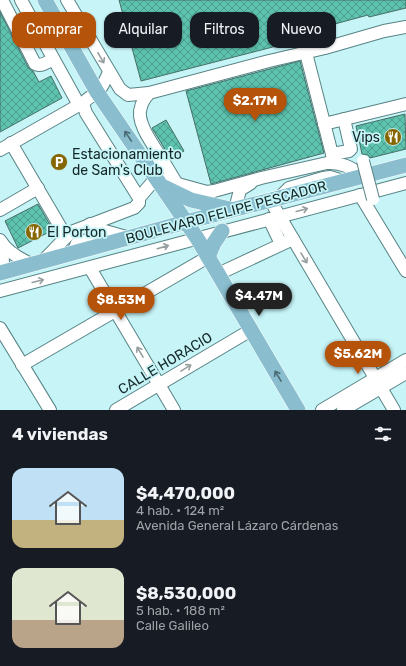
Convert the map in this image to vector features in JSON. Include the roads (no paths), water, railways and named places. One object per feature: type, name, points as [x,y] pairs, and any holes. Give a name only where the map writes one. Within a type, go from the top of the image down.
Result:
[{"type":"main road","points":[[45,0],[97,92],[157,173],[298,410]]},
{"type":"main road","name":"BOULEVARD FELIPE PESCADOR","points":[[0,272],[343,181],[363,169],[406,165]]},
{"type":"main road","points":[[157,173],[181,196],[197,202],[235,209]]},
{"type":"main road","points":[[208,257],[214,243],[222,231]]},
{"type":"street","points":[[2,0],[35,64],[42,65],[54,59]]},
{"type":"street","points":[[0,150],[79,105],[21,0]]},
{"type":"street","points":[[67,0],[120,89],[125,94],[132,96],[306,53],[384,31],[406,27]]},
{"type":"street","points":[[306,53],[333,158],[345,165],[363,169],[372,199]]},
{"type":"street","points":[[109,72],[102,86],[83,104],[86,113],[139,198]]},
{"type":"street","points":[[149,93],[140,107],[140,118],[157,173],[177,184],[207,192],[316,165],[349,151],[351,149],[344,119]]},
{"type":"street","points":[[324,124],[406,104]]},
{"type":"street","points":[[11,143],[62,230],[67,234]]},
{"type":"street","points":[[157,173],[177,184]]},
{"type":"street","points":[[1,242],[14,254],[36,263],[73,230],[137,206],[140,200],[139,198],[157,173]]},
{"type":"street","points":[[235,209],[240,190],[261,178]]},
{"type":"street","name":"BOULEVARD FELIPE PESCADOR","points":[[0,291],[406,183]]},
{"type":"street","points":[[0,210],[38,188]]},
{"type":"street","points":[[360,195],[406,271]]},
{"type":"street","points":[[274,199],[274,217],[281,244]]},
{"type":"street","points":[[274,217],[292,239],[394,410]]},
{"type":"street","points":[[90,224],[98,229],[131,238]]},
{"type":"street","points":[[218,274],[292,239]]},
{"type":"street","points":[[0,272],[3,262],[1,242]]},
{"type":"street","points":[[22,365],[208,257]]},
{"type":"street","points":[[90,268],[174,410]]},
{"type":"street","points":[[0,328],[4,344],[22,365],[47,409]]},
{"type":"street","name":"CALLE HORACIO","points":[[116,410],[251,330]]},
{"type":"street","points":[[343,410],[406,360]]},
{"type":"street","points":[[322,410],[378,383],[406,373]]},
{"type":"place","name":"Vips","points":[[393,137]]},
{"type":"place","name":"Estacionamiento de Sam's Club","points":[[59,162]]},
{"type":"place","name":"El Porton","points":[[34,232]]}]
